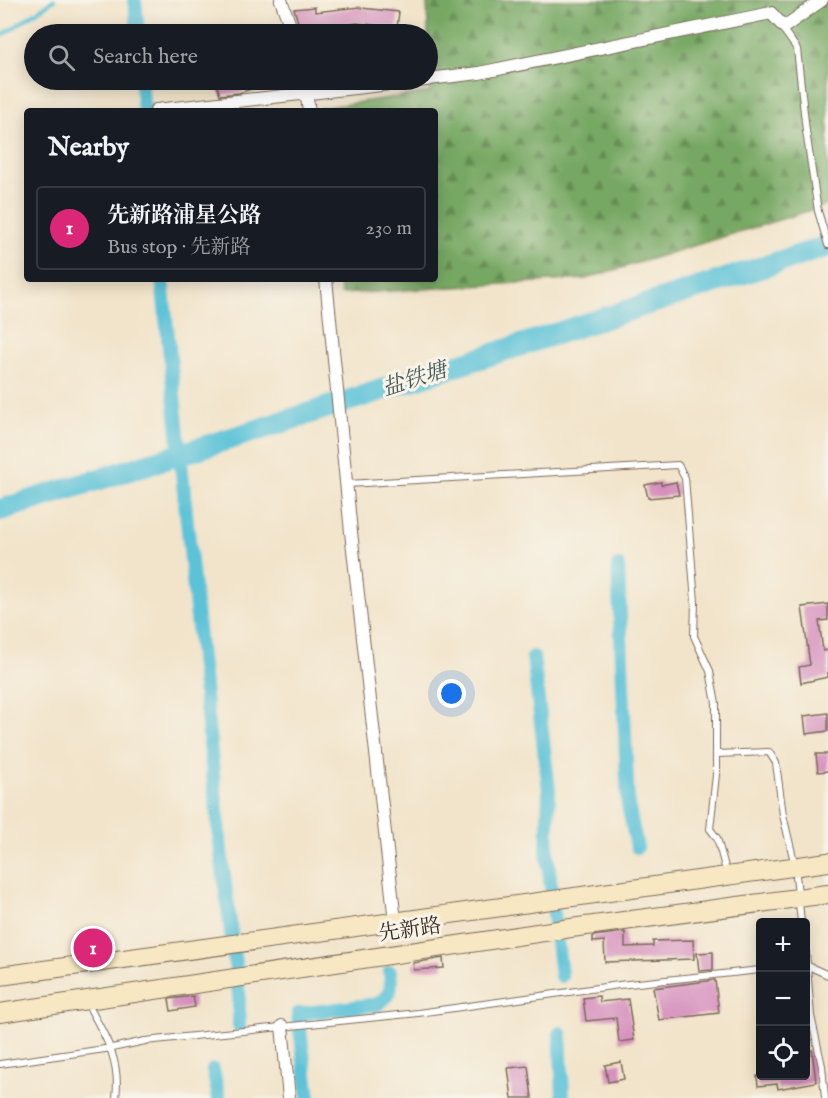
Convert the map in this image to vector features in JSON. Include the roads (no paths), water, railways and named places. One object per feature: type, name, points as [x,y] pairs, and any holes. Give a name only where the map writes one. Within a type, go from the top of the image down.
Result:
[{"type":"main road","name":"先新路","points":[[0,976],[828,862]]},
{"type":"main road","name":"先新路","points":[[0,1013],[571,927],[828,894]]},
{"type":"street","points":[[281,0],[289,24]]},
{"type":"street","points":[[438,79],[479,74],[771,13],[784,27],[822,0]]},
{"type":"street","points":[[306,90],[309,108]]},
{"type":"street","points":[[174,108],[335,90]]},
{"type":"street","points":[[326,282],[346,484],[395,921]]},
{"type":"street","points":[[282,1026],[289,1098]]},
{"type":"lane","points":[[771,13],[797,49],[818,211],[828,245]]},
{"type":"lane","points":[[346,484],[678,465],[685,478],[695,602],[694,636],[710,671],[716,703],[716,775],[710,829],[717,838],[728,875]]},
{"type":"lane","points":[[716,754],[769,752],[776,763],[783,815],[795,866],[800,918]]},
{"type":"lane","points":[[810,967],[828,975]]},
{"type":"lane","points":[[0,1064],[145,1041],[418,1013],[619,985],[756,970]]},
{"type":"lane","points":[[807,972],[825,1098]]},
{"type":"lane","points":[[85,1000],[112,1048],[118,1080],[116,1098]]},
{"type":"waterway","points":[[0,37],[54,0]]},
{"type":"waterway","points":[[135,0],[137,24]]},
{"type":"waterway","points":[[142,90],[144,108]]},
{"type":"waterway","name":"盐铁塘","points":[[0,510],[245,434],[828,246]]},
{"type":"waterway","points":[[162,282],[222,861],[239,995],[239,1026]]},
{"type":"waterway","points":[[618,566],[628,805],[637,847]]},
{"type":"waterway","points":[[533,657],[549,790],[547,852],[561,976]]},
{"type":"waterway","points":[[309,1098],[298,1014],[378,1004],[390,990],[390,972]]},
{"type":"waterway","points":[[560,1033],[563,1098]]},
{"type":"waterway","points":[[213,1070],[219,1098]]},
{"type":"place","name":"先新路浦星公路","points":[[93,948]]}]
